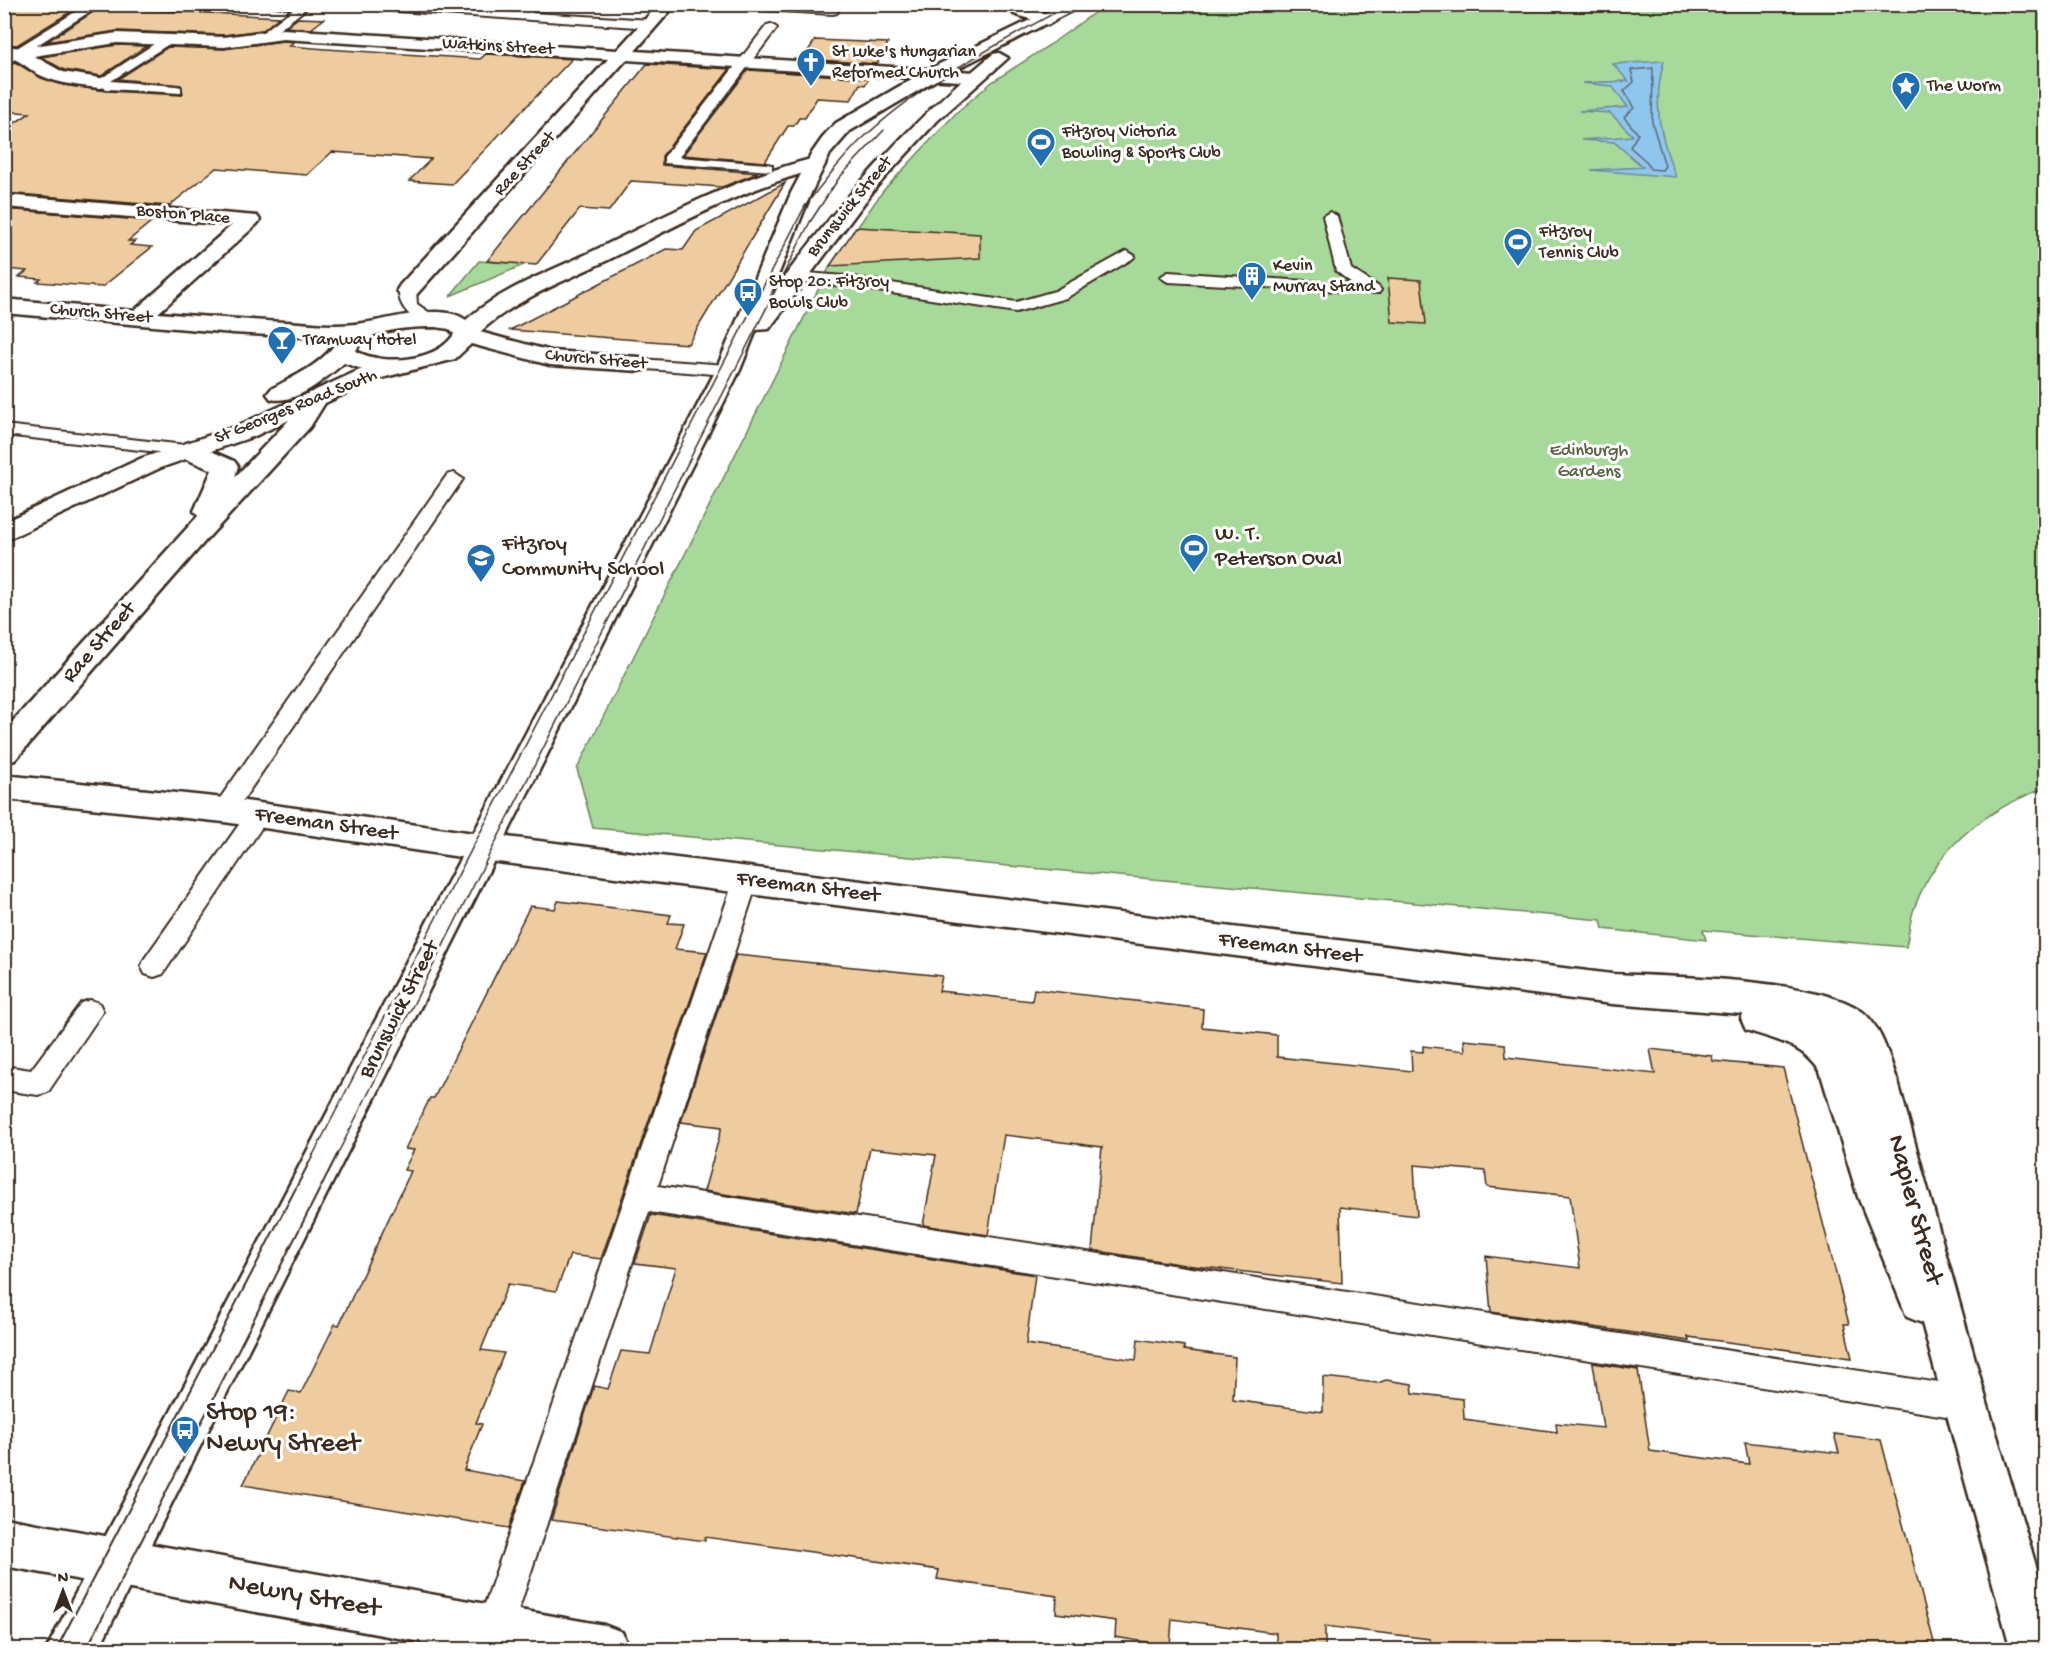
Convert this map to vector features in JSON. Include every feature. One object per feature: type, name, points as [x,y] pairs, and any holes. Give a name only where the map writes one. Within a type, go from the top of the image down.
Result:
[{"type":"main road","name":"Rae Street","points":[[408,290],[625,55],[668,4]]},
{"type":"main road","points":[[1016,4],[1020,10],[1048,20]]},
{"type":"main road","points":[[711,201],[935,73],[1077,4]]},
{"type":"main road","name":"Brunswick Street","points":[[728,370],[857,194],[911,134],[975,77],[1048,20]]},
{"type":"main road","name":"Watkins Street","points":[[13,54],[117,38],[224,42],[267,35],[975,77]]},
{"type":"main road","points":[[13,54],[47,72],[100,82]]},
{"type":"main road","name":"Brunswick Street","points":[[72,1650],[728,370],[781,238],[815,164],[843,127]]},
{"type":"main road","points":[[343,350],[348,357],[369,364],[408,364],[446,354],[458,346],[481,319],[536,287],[769,175],[815,164]]},
{"type":"main road","name":"Boston Place","points":[[4,201],[250,220],[140,317]]},
{"type":"main road","points":[[434,320],[536,287]]},
{"type":"main road","name":"Church Street","points":[[4,306],[233,326],[334,332],[368,330],[386,325],[434,320],[456,323],[466,334],[550,358],[639,363]]},
{"type":"main road","name":"Church Street","points":[[233,326],[314,347],[343,350]]},
{"type":"main road","name":"St Georges Road South","points":[[185,450],[222,423],[310,378],[343,350],[350,339],[368,330]]},
{"type":"main road","points":[[472,361],[515,365],[550,358]]},
{"type":"main road","name":"St Georges Road South","points":[[4,533],[121,476],[185,450],[246,431],[366,375],[408,364]]},
{"type":"main road","name":"Rae Street","points":[[4,752],[196,534],[301,422],[316,398]]},
{"type":"main road","name":"Rae Street","points":[[185,450],[225,466],[224,473],[196,534]]},
{"type":"main road","name":"Freeman Street","points":[[4,787],[224,810],[483,847],[1612,989],[1786,1024],[1802,1030],[1833,1032]]},
{"type":"main road","name":"Napier Street","points":[[1833,1032],[1861,1038],[1879,1087],[1914,1205],[1965,1403],[2036,1650]]},
{"type":"main road","name":"Newry Street","points":[[4,1542],[115,1564],[604,1650]]},
{"type":"lane","points":[[13,54],[97,4]]},
{"type":"lane","points":[[269,4],[306,6]]},
{"type":"lane","points":[[336,4],[652,24]]},
{"type":"lane","points":[[522,16],[535,4]]},
{"type":"lane","points":[[714,4],[833,11],[837,4]]},
{"type":"lane","points":[[267,35],[306,6]]},
{"type":"lane","points":[[767,168],[669,160],[771,28]]},
{"type":"lane","points":[[168,39],[100,82],[107,86],[176,90]]},
{"type":"lane","points":[[1168,277],[1373,290],[1344,271],[1330,216]]},
{"type":"lane","points":[[794,277],[845,281],[1016,307],[1041,304],[1060,297],[1127,256]]},
{"type":"lane","name":"Rae Street","points":[[408,290],[407,299],[413,310],[434,320]]},
{"type":"lane","name":"Church Street","points":[[639,363],[728,370]]},
{"type":"lane","points":[[4,430],[185,450]]},
{"type":"lane","points":[[224,810],[454,479]]},
{"type":"lane","points":[[154,966],[258,815]]},
{"type":"lane","points":[[494,1630],[746,880]]},
{"type":"lane","points":[[4,1078],[38,1083],[90,1011]]},
{"type":"lane","points":[[640,1197],[1965,1403]]},
{"type":"green space","name":"Edinburgh Gardens","points":[[1105,5],[2045,5],[2045,788],[2003,807],[1984,819],[1951,848],[1937,865],[1915,906],[1906,947],[1703,930],[1706,940],[1603,929],[1601,920],[593,828],[577,769],[830,266],[883,191],[957,112],[992,82],[1051,44]]},
{"type":"green space","points":[[479,261],[526,264],[450,296]]},
{"type":"water","points":[[1664,61],[1660,76],[1658,106],[1662,134],[1676,177],[1591,170],[1643,167],[1614,142],[1581,140],[1633,136],[1610,113],[1579,111],[1628,107],[1612,86],[1582,83],[1628,81],[1613,64]]},
{"type":"building","points":[[4,4],[80,6],[17,45],[4,44]]},
{"type":"building","points":[[101,7],[279,17],[263,30],[224,35],[117,31],[46,42]]},
{"type":"building","points":[[298,18],[324,19],[311,29],[286,27]]},
{"type":"building","points":[[815,40],[888,43],[877,64],[803,59]]},
{"type":"building","points":[[283,41],[294,42],[289,46],[480,59],[486,54],[572,59],[452,184],[409,181],[431,159],[332,152],[307,175],[216,168],[169,206],[4,193],[4,130],[30,113],[4,111],[4,68],[15,62],[41,78],[63,85],[107,91],[181,95],[183,93],[181,85],[118,79],[168,47],[224,49]]},
{"type":"building","points":[[117,45],[146,46],[101,76],[64,70],[41,57]]},
{"type":"building","points":[[647,64],[730,69],[662,156],[662,165],[758,173],[722,187],[631,181],[609,211],[580,209],[536,265],[487,261]]},
{"type":"building","points":[[748,70],[869,78],[865,85],[860,84],[851,100],[817,98],[805,118],[799,118],[794,126],[788,126],[765,162],[683,155]]},
{"type":"building","points":[[785,183],[688,344],[510,330],[666,249],[683,250],[696,231]]},
{"type":"building","points":[[4,209],[152,221],[128,241],[135,241],[130,245],[152,247],[102,287],[37,282],[41,279],[19,277],[27,271],[6,269],[11,265],[4,265]]},
{"type":"building","points":[[856,227],[980,234],[980,258],[830,266]]},
{"type":"building","points":[[1388,278],[1421,280],[1426,324],[1392,322]]},
{"type":"building","points":[[558,901],[671,915],[668,923],[684,924],[675,949],[707,952],[601,1259],[570,1255],[556,1291],[508,1284],[481,1350],[504,1353],[476,1423],[482,1424],[464,1470],[525,1481],[509,1528],[243,1485],[289,1391],[301,1393],[335,1324],[339,1325],[411,1171],[404,1170],[414,1150],[405,1149],[430,1098],[434,1098],[530,906],[555,909]]},
{"type":"building","points":[[736,955],[942,976],[939,991],[1032,1001],[1034,989],[1203,1009],[1202,1027],[1277,1035],[1277,1057],[1412,1071],[1411,1051],[1423,1052],[1423,1046],[1465,1051],[1464,1040],[1505,1044],[1506,1057],[1655,1074],[1650,1049],[1712,1056],[1713,1061],[1783,1068],[1849,1324],[1844,1324],[1852,1358],[1688,1337],[1689,1341],[1491,1312],[1486,1256],[1580,1268],[1570,1196],[1487,1187],[1485,1171],[1414,1165],[1417,1216],[1340,1207],[1342,1283],[1185,1265],[1092,1250],[1102,1147],[1004,1135],[988,1235],[923,1225],[936,1155],[870,1148],[856,1214],[704,1191],[722,1127],[681,1122]]},
{"type":"building","points":[[651,1215],[1035,1275],[1026,1344],[1136,1360],[1138,1339],[1184,1346],[1184,1350],[1235,1357],[1233,1400],[1323,1412],[1323,1377],[1378,1383],[1386,1380],[1412,1384],[1413,1393],[1463,1399],[1464,1419],[1557,1432],[1556,1423],[1603,1428],[1593,1363],[1638,1370],[1650,1451],[1749,1464],[1745,1442],[1839,1453],[1834,1434],[1881,1440],[1936,1650],[1430,1650],[1430,1639],[1325,1626],[1325,1650],[1302,1650],[1276,1646],[1276,1633],[1172,1619],[1170,1646],[1115,1637],[1116,1621],[1056,1613],[1057,1596],[937,1579],[939,1570],[705,1537],[705,1541],[551,1520],[594,1386],[608,1389],[621,1351],[650,1354],[676,1268],[635,1263]]},
{"type":"tram line","points":[[312,1157],[805,206],[853,148],[909,100],[962,65],[1071,4]]},
{"type":"tram line","points":[[336,1157],[810,222],[839,178],[884,130]]},
{"type":"tram line","points":[[56,1650],[313,1155]]},
{"type":"tram line","points":[[86,1650],[337,1155]]},
{"type":"place","name":"St Luke's Hungarian Reformed Church","points":[[811,88]]},
{"type":"place","name":"The Worm","points":[[1906,112]]},
{"type":"place","name":"Fitzroy Victoria Bowling & Sports Club","points":[[1041,168]]},
{"type":"place","name":"Fitzroy Tennis Club","points":[[1518,268]]},
{"type":"place","name":"Kevin Murray Stand","points":[[1252,302]]},
{"type":"place","name":"Stop 20: Fitzroy Bowls Club","points":[[748,318]]},
{"type":"place","name":"Tramway Hotel","points":[[282,366]]},
{"type":"place","name":"W. T. Peterson Oval","points":[[1194,574]]},
{"type":"place","name":"Fitzroy Community School","points":[[481,584]]},
{"type":"place","name":"Stop 19: Newry Street","points":[[185,1456]]}]
